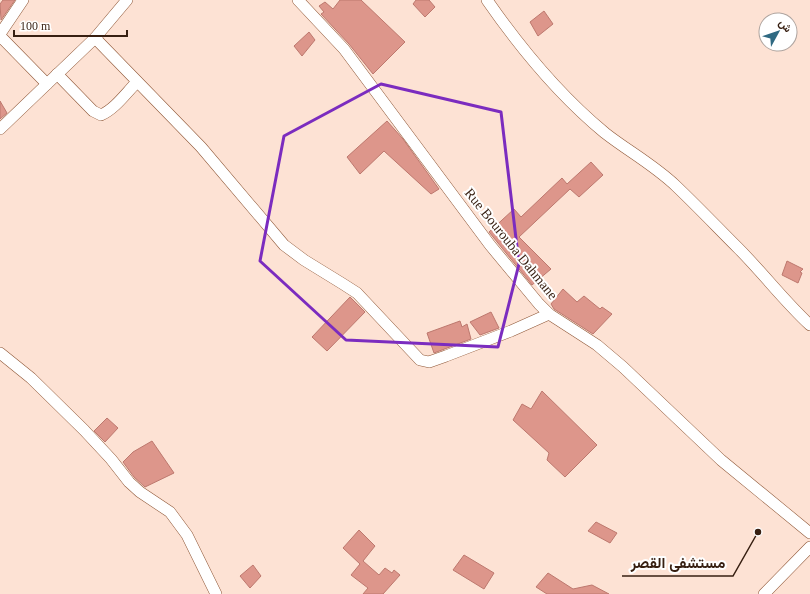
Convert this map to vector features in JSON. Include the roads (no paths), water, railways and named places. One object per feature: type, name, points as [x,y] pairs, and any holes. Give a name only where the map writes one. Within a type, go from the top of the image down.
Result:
[{"type":"street","points":[[23,0],[0,35],[47,84]]},
{"type":"street","points":[[0,129],[95,38],[127,0]]},
{"type":"street","name":"Rue Bourouba Dahmane","points":[[298,0],[344,49],[490,245],[539,304],[549,314],[602,349],[721,460],[810,533]]},
{"type":"street","points":[[487,0],[547,78],[606,133],[655,168],[675,185],[738,248],[784,300],[810,325]]},
{"type":"street","points":[[95,38],[200,147],[284,245],[304,260],[357,293],[420,360],[429,362],[446,356],[511,331],[549,314]]},
{"type":"street","points":[[57,74],[93,111],[100,115],[105,113],[137,82]]},
{"type":"street","points":[[0,353],[31,378],[84,430],[111,459],[129,482],[140,492],[170,512],[187,535],[216,594]]},
{"type":"street","points":[[764,594],[810,547]]},
{"type":"place","name":"مستشفى القصر","points":[[758,532]]}]
